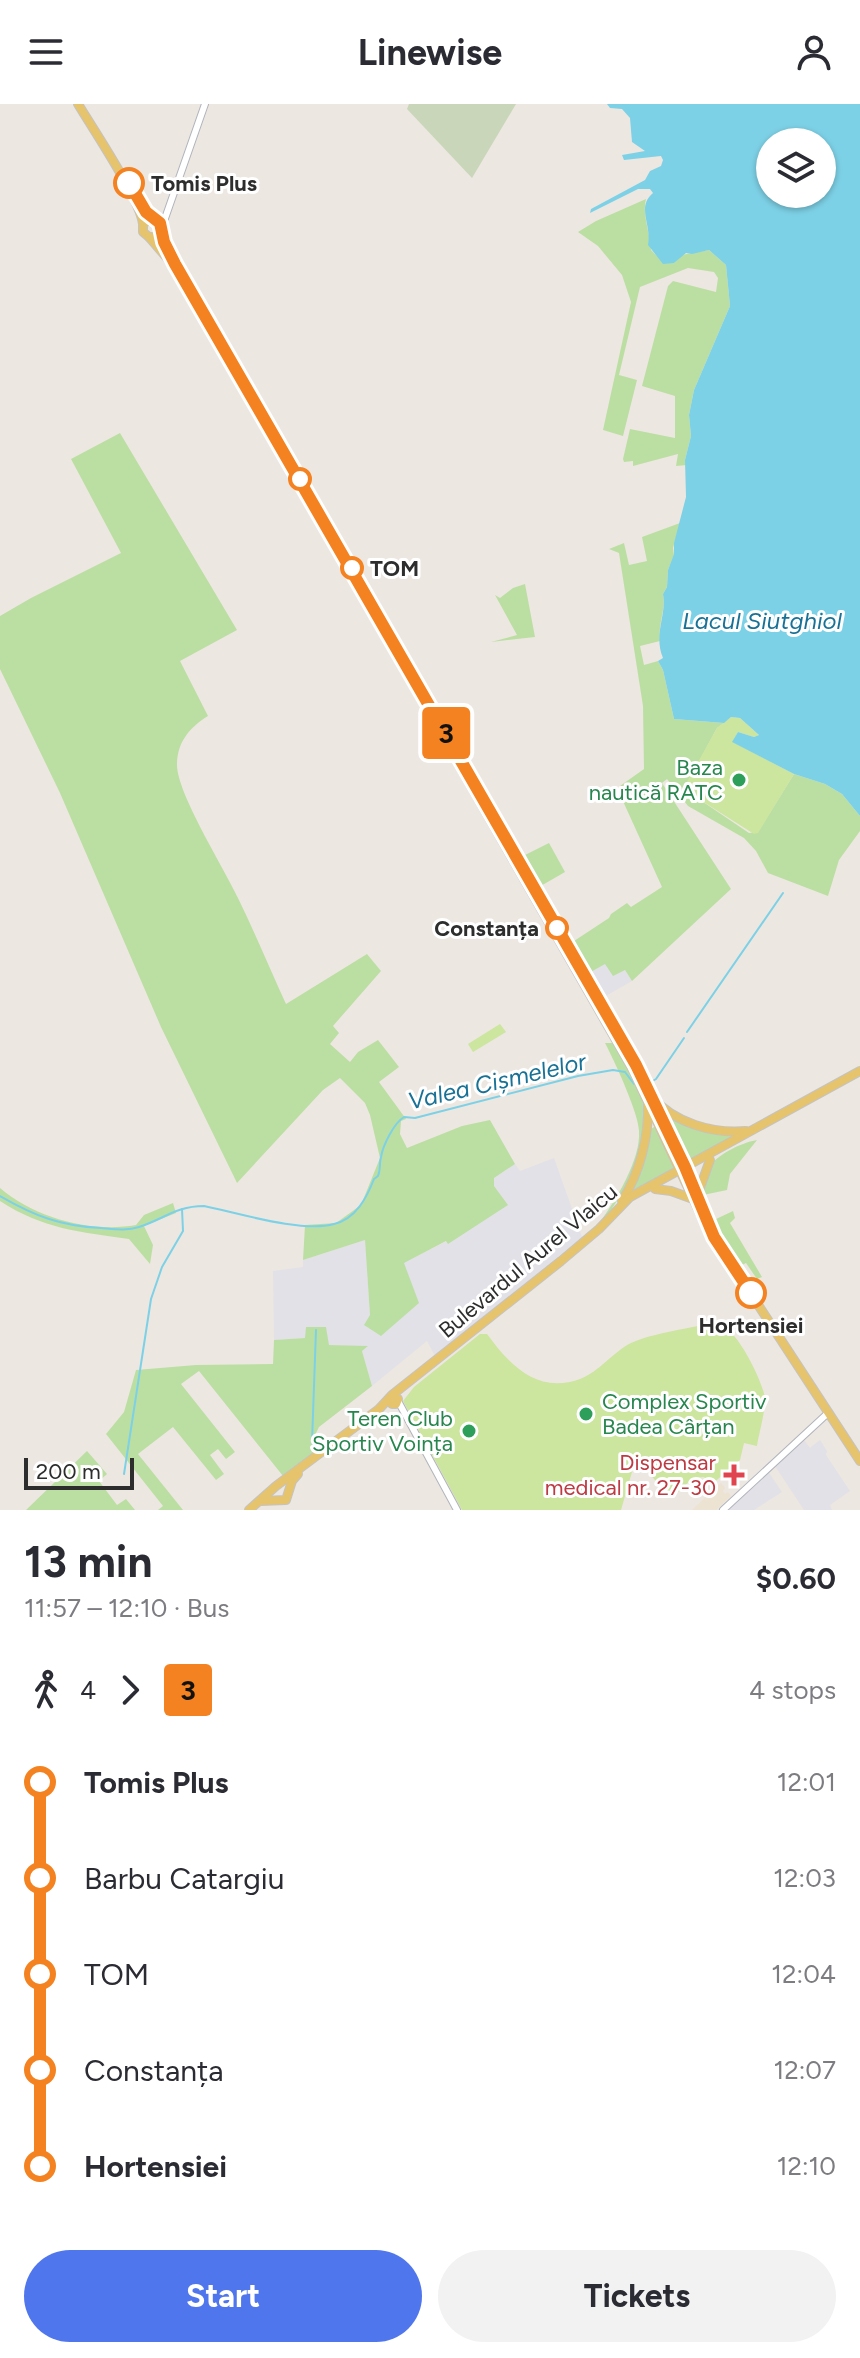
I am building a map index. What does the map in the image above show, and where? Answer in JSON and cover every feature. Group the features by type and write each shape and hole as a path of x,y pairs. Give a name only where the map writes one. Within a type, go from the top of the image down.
{"main road":[{"path":"80,104 161,230 175,264 650,1098 714,1237 860,1461"},
{"path":"80,104 142,215 143,232 168,259 425,700"},
{"path":"143,224 154,219"},
{"path":"149,237 156,237 161,230"},
{"name":"Bulevardul Aurel Vlaicu","path":"394,1400 566,1261 634,1201 751,1131 860,1072"},
{"name":"Bulevardul Aurel Vlaicu","path":"249,1510 394,1400 559,1263 630,1197 710,1160 860,1072"},
{"path":"650,1098 664,1109 701,1126 727,1132 751,1131"},
{"path":"607,1221 635,1174 647,1133 650,1098"},
{"path":"695,1198 710,1160"},
{"path":"655,1189 695,1198"},
{"name":"Bulevardul Aurel Vlaicu","path":"289,1493 292,1481 311,1462"},
{"path":"260,1502 279,1501 286,1500 289,1493 287,1487 276,1487 273,1497 279,1501"}],"street":[{"path":"161,230 205,104"},
{"path":"154,219 165,214"},
{"path":"394,1400 404,1412 457,1510"},
{"path":"723,1510 828,1413"}],"shaded area":[{"path":"606,963 625,970 632,981 604,997 589,973"},
{"path":"554,1158 582,1237 435,1356 427,1341 372,1386 362,1351 367,1347 328,1345 306,1338 274,1340 273,1271 303,1267 303,1260 365,1240 370,1315 403,1263 507,1205 494,1186 494,1178 515,1164 520,1171"},
{"path":"804,1440 810,1448 820,1440 827,1451 826,1455 850,1491 830,1505 832,1510 804,1510 775,1466"},
{"path":"768,1471 782,1492 754,1510 728,1510"},
{"path":"721,1483 725,1494 728,1492 731,1496 716,1510 692,1510"}],"green space":[{"path":"409,104 516,104 472,178 407,109"},
{"path":"646,199 651,250 657,256 674,263 681,255 709,250 726,265 730,306 694,390 689,415 691,436 685,460 687,465 676,466 678,454 633,466 633,461 624,462 623,459 630,429 675,438 675,396 642,386 668,286 673,281 716,292 718,278 714,272 688,268 640,287 619,375 637,380 623,436 603,430 631,302 622,275 598,246 578,232"},
{"path":"120,433 237,630 180,661 208,716 186,736 179,749 177,765 193,811 238,898 286,1004 367,954 381,971 333,1026 339,1033 330,1044 350,1062 358,1052 378,1040 399,1067 379,1082 406,1119 401,1121 400,1134 407,1148 462,1126 490,1120 515,1164 494,1178 494,1186 508,1205 448,1244 446,1241 404,1263 419,1303 381,1336 364,1325 370,1315 365,1240 303,1260 305,1225 336,1223 361,1205 380,1158 365,1103 340,1078 323,1090 237,1183 161,1027 60,793 0,669 0,616 121,553 71,459"},
{"path":"680,523 663,594 660,641 640,646 644,665 658,661 663,670 674,719 724,723 717,728 684,789 749,833 758,832 794,774 825,784 842,794 860,816 860,831 839,860 828,896 768,873 756,851 744,838 688,806 667,779 662,783 731,889 632,981 625,970 613,976 605,964 589,973 571,943 627,903 631,907 662,887 622,799 620,786 644,769 643,706 619,553 609,549 624,543 629,565 647,561 642,537"},
{"path":"525,584 535,637 491,642 517,635 495,595 500,598"},
{"name":"Baza nautică RATC","path":"731,717 740,718 759,735 754,737 738,732 733,742 794,774 758,833 754,834 683,789 717,728"},
{"path":"549,843 565,872 539,887 523,856"},
{"path":"500,1024 506,1032 473,1052 468,1044"},
{"path":"605,1043 615,1043 646,1104 646,1120 635,1167 620,1196 600,1222 620,1191 639,1142 638,1123 631,1100"},
{"path":"663,1114 698,1130 734,1136 685,1163"},
{"path":"657,1125 676,1164 632,1193 651,1129"},
{"path":"757,1140 730,1174 727,1190 703,1195 701,1185 709,1166 737,1146"},
{"path":"0,1188 30,1208 82,1225 136,1225 144,1215 173,1203 176,1213 144,1226 153,1245 150,1264 129,1239 62,1228 31,1218 0,1201"},
{"path":"733,1211 735,1218 730,1223 762,1277 757,1279 746,1263 740,1266 714,1220"},
{"name":"Complex Sportiv Badea Cârțan","path":"716,1322 739,1342 763,1389 764,1408 757,1446 744,1443 740,1460 711,1485 704,1477 693,1478 678,1492 674,1488 667,1494 636,1458 621,1510 462,1510 403,1401 414,1387 480,1334 487,1334 505,1356 526,1374 550,1383 565,1383 587,1376 618,1351 640,1339"},
{"path":"306,1327 326,1327 329,1345 368,1346 362,1351 372,1386 319,1427 316,1433 320,1449 283,1476 199,1371 181,1384 235,1452 226,1459 218,1449 210,1455 224,1474 216,1480 173,1427 138,1454 183,1510 158,1510 163,1506 106,1434 124,1412 136,1370 273,1364 274,1340 305,1338"},
{"path":"87,1451 107,1474 99,1481 117,1505 126,1499 135,1510 26,1510"}],"water":[{"name":"Lacul Siutghiol","path":"607,104 860,104 860,816 842,794 825,784 794,774 732,742 738,732 754,737 759,735 740,718 731,717 724,723 674,719 663,670 658,661 663,658 659,641 663,594 686,497 685,460 691,436 689,415 694,390 730,306 726,265 709,250 686,253 674,263 663,264 648,245 645,210 653,193 650,189 638,189 590,213 591,209 645,180 650,171 661,166 663,160 661,156 624,160 622,155 645,151 632,142 630,118 622,109 610,108"}],"waterway":[{"name":"Valea Cișmelelor","path":"687,1032 783,893"},
{"name":"Valea Cișmelelor","path":"651,1082 684,1038"},
{"name":"Valea Cișmelelor","path":"0,1196 48,1219 86,1227 134,1228 178,1211 204,1206 288,1224 334,1224 349,1217 364,1200 378,1176 387,1141 396,1124 404,1117 415,1118 578,1076 613,1070 625,1072 634,1084"},
{"path":"124,1474 151,1299 162,1267 183,1231 182,1209"},
{"path":"315,1450 312,1442 316,1330"}],"bus line":[{"name":"3","path":"129,183 146,212 160,223 164,242 175,264 636,1065 685,1167 714,1237 751,1293"}],"place":[{"name":"Tomis Plus","path":"129,183"},
{"name":"TOM","path":"352,568"},
{"name":"Baza nautică RATC","path":"739,780"},
{"name":"Constanța","path":"557,928"},
{"name":"Hortensiei","path":"751,1293"},
{"name":"Complex Sportiv Badea Cârțan","path":"586,1414"},
{"name":"Teren Club Sportiv Voința","path":"469,1431"},
{"name":"Dispensar medical nr. 27-30","path":"734,1475"}]}
